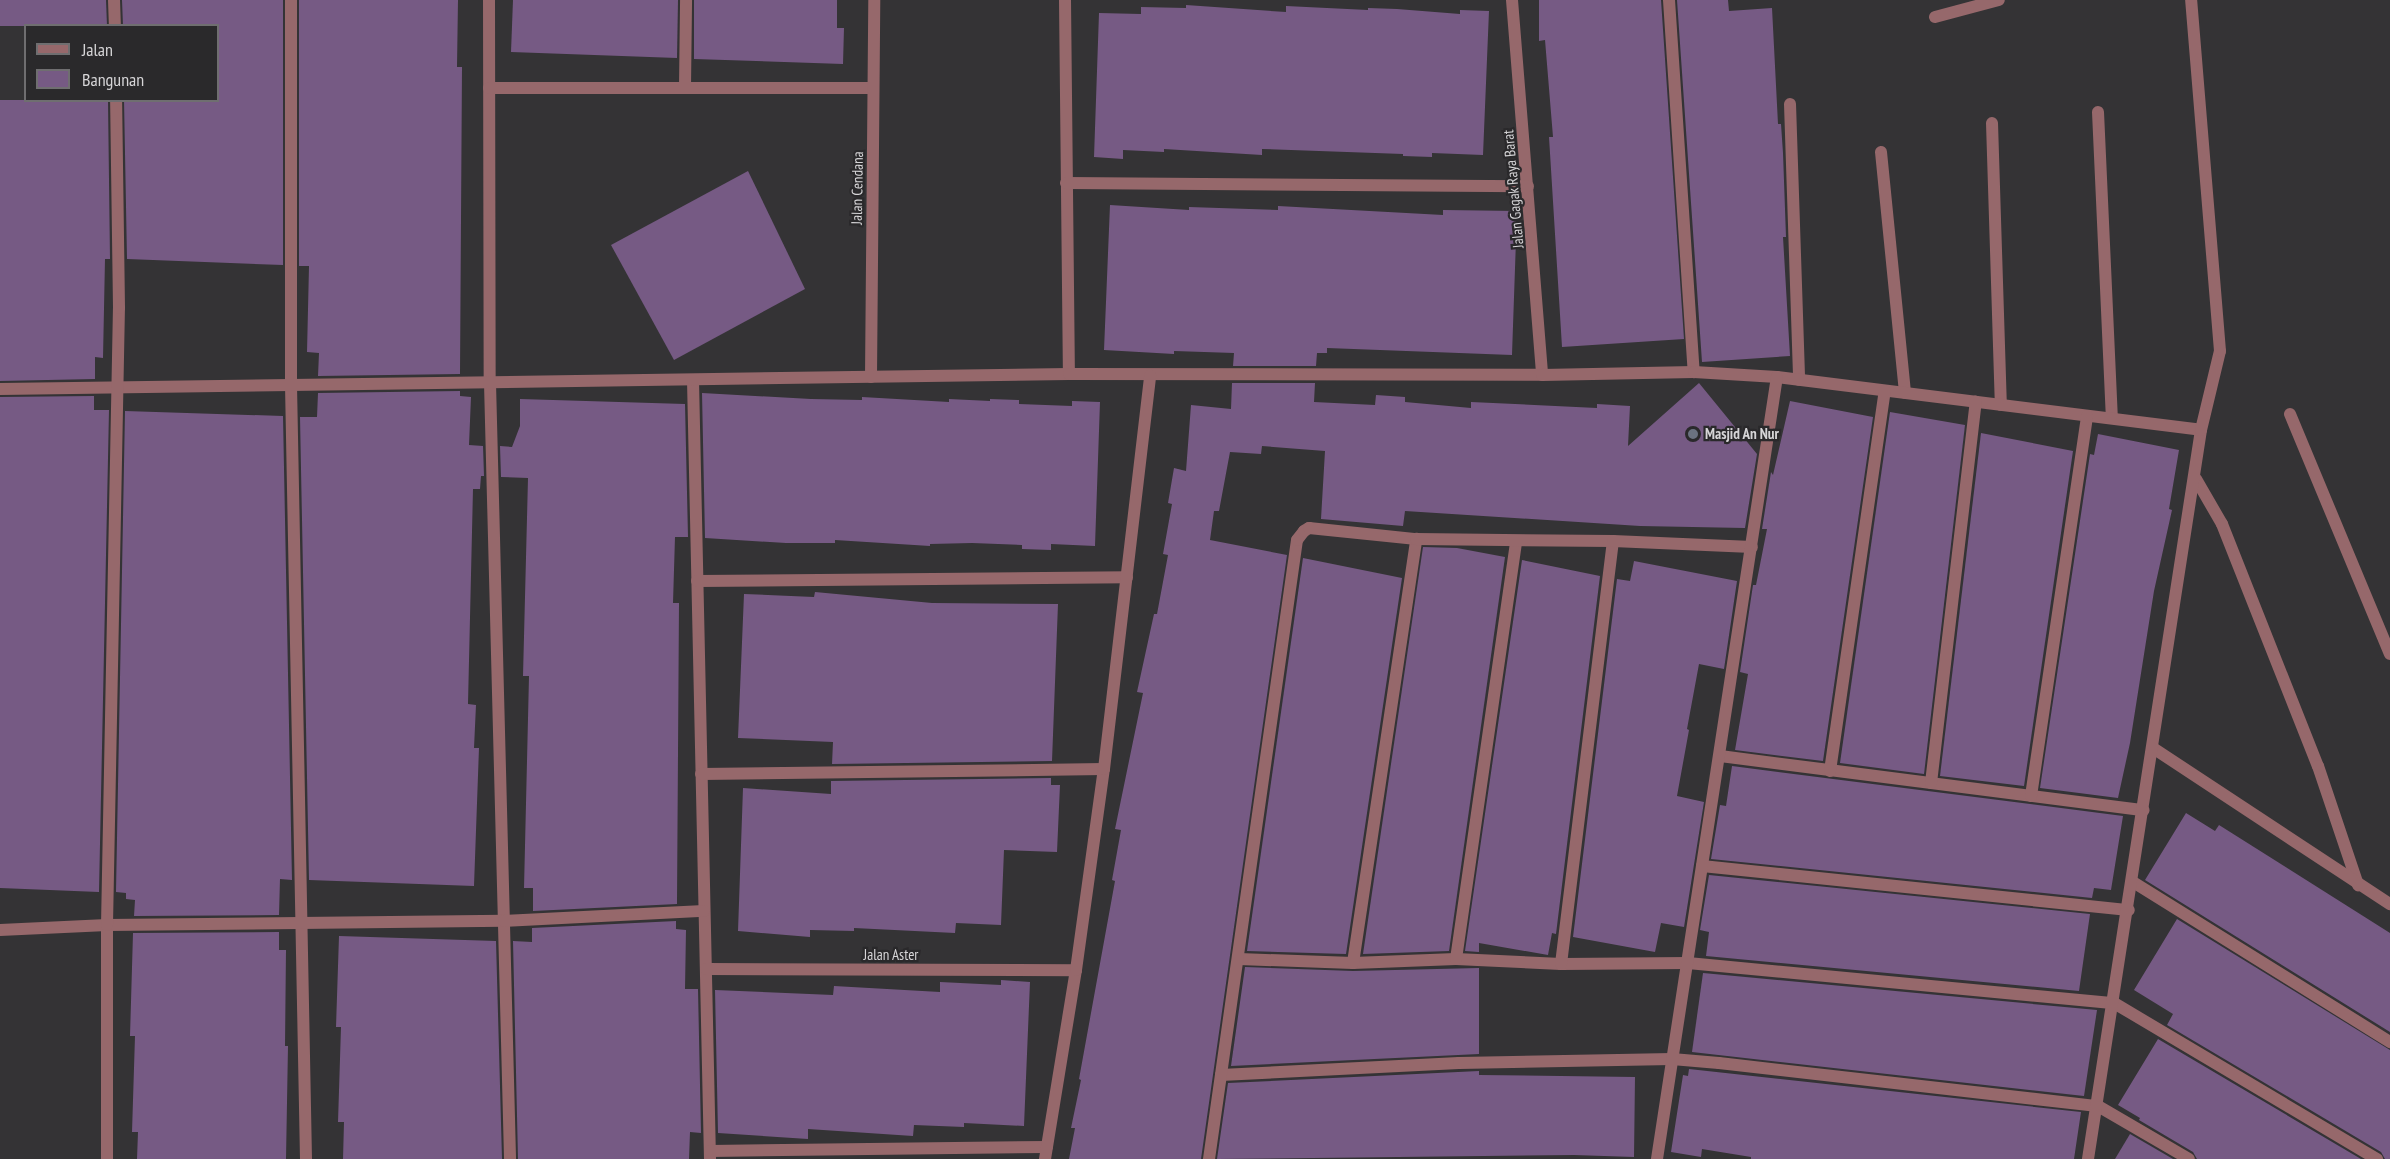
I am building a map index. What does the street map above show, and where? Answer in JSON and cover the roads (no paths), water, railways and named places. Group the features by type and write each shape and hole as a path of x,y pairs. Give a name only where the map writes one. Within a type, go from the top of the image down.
{"street":[{"path":"114,0 115,24"},
{"path":"291,0 291,385 306,1159"},
{"path":"489,0 490,382 510,1159"},
{"path":"685,87 686,0"},
{"name":"Jalan Cendana","path":"871,377 874,0"},
{"path":"1065,0 1069,374"},
{"name":"Jalan Gagak Raya Barat","path":"1512,0 1542,375"},
{"path":"1669,0 1694,372"},
{"path":"1935,17 1999,0"},
{"path":"2088,1159 2129,910 2202,430 2220,351 2191,0"},
{"path":"489,87 873,88"},
{"path":"107,1159 106,925 118,387 116,102"},
{"path":"1790,104 1799,380"},
{"path":"2098,112 2112,418"},
{"path":"1992,123 2001,405"},
{"path":"1881,152 1905,393"},
{"path":"1066,183 1528,186"},
{"path":"0,389 1069,374 1150,376 1542,375 1694,372 1777,377 2202,430"},
{"path":"693,380 710,1155 1046,1153 1076,970 1104,769 1150,376"},
{"path":"1657,1159 1777,377"},
{"path":"1830,771 1885,390"},
{"path":"1931,783 1976,402"},
{"path":"2290,414 2390,654"},
{"path":"2031,796 2087,416"},
{"path":"2196,479 2222,524 2318,766 2358,885"},
{"path":"1209,1159 1297,540 1309,528 1416,540 1613,541 1752,547"},
{"path":"1353,963 1416,540"},
{"path":"1456,959 1516,540"},
{"path":"1561,964 1613,541"},
{"path":"697,581 1126,577"},
{"path":"2153,748 2390,904"},
{"path":"1720,756 2144,810"},
{"path":"701,774 1104,769"},
{"path":"1702,866 2129,910"},
{"path":"2133,882 2390,1042"},
{"path":"0,930 106,925 504,921 704,911"},
{"path":"1239,959 1353,963 1456,959 1561,964 1688,963 2114,1003 2378,1159"},
{"name":"Jalan Aster","path":"706,969 1076,970"},
{"path":"1221,1075 1459,1063 1672,1059 2098,1106 2189,1159"}],"place":[{"name":"Masjid An Nur","path":"1693,434"}]}
